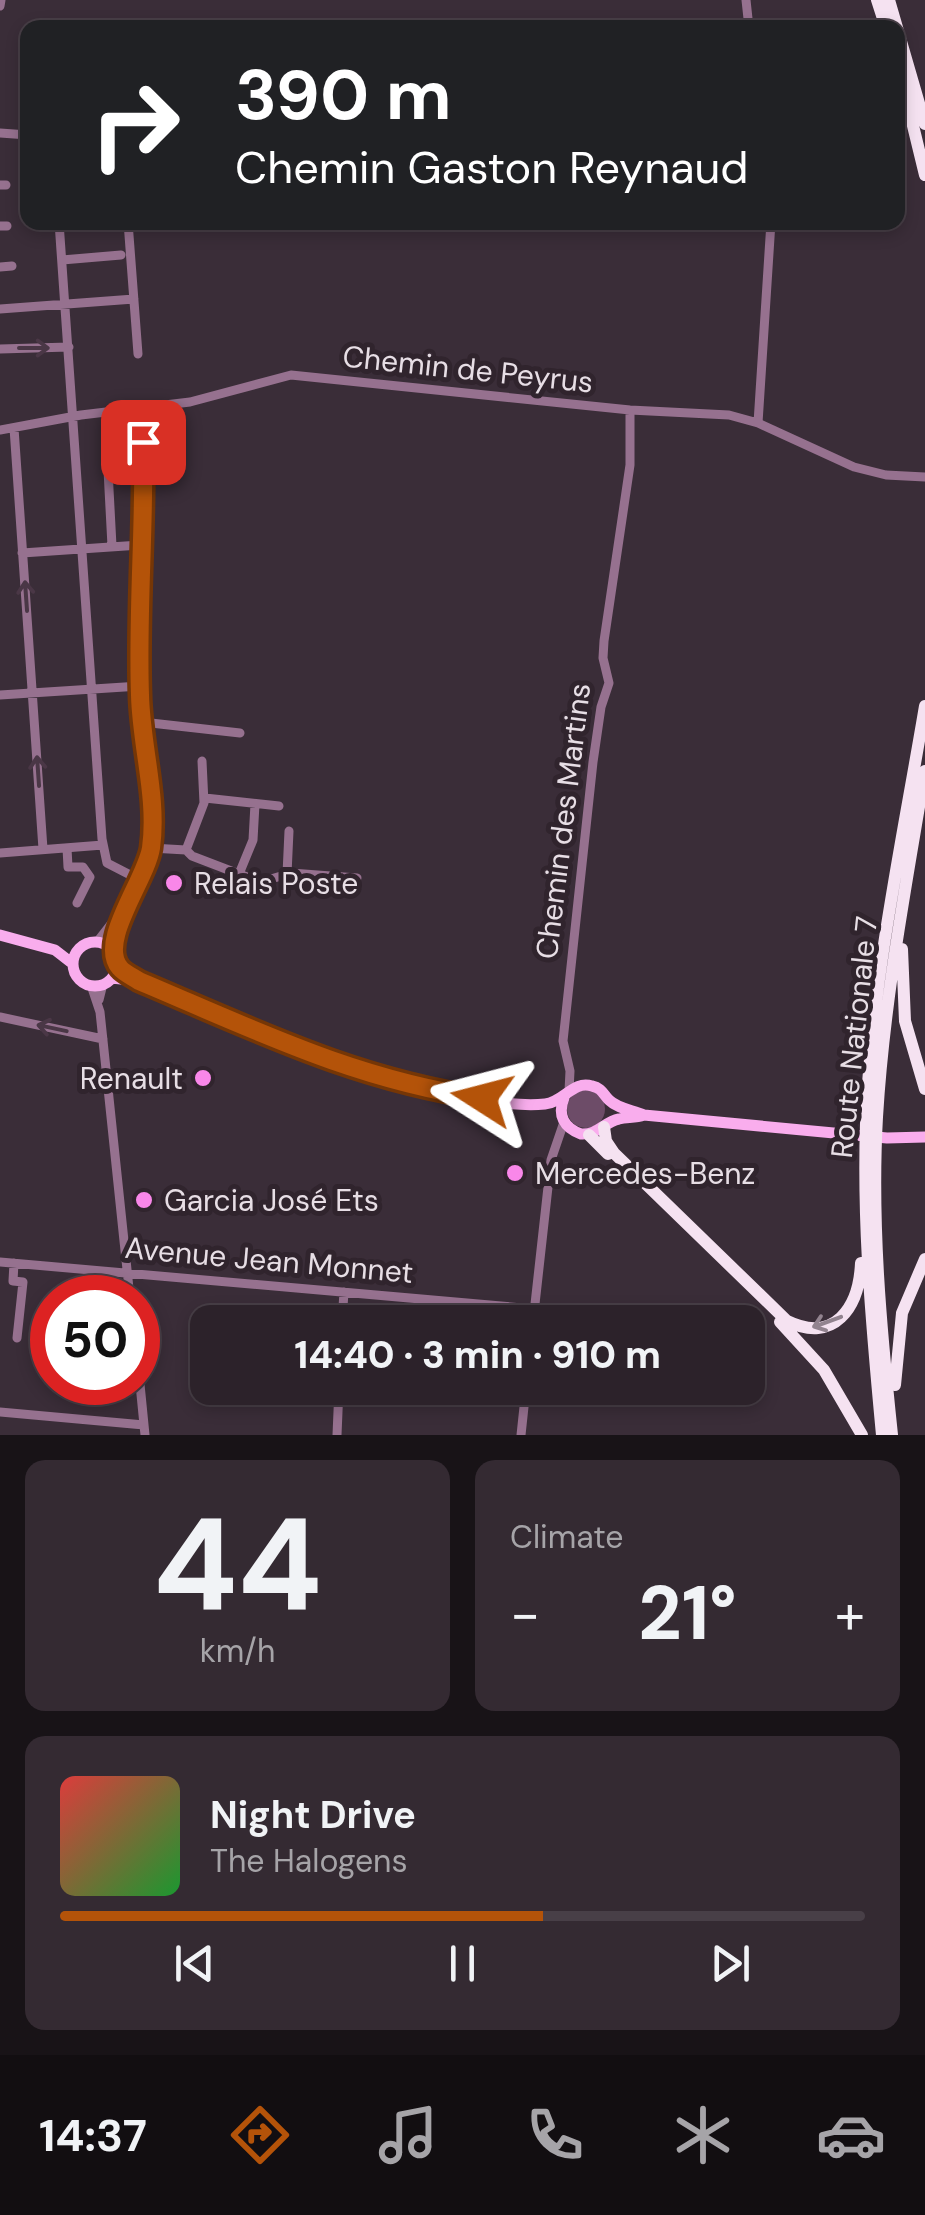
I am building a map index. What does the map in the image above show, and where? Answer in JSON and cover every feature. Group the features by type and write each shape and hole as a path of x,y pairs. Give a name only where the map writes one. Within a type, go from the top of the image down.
{"highway":[{"path":"905,57 925,124"},
{"path":"905,93 925,174"},
{"name":"Route Nationale 7","path":"882,1435 866,1242 865,1158 872,1046 925,706"},
{"name":"Route Nationale 7","path":"892,1435 877,1255 876,1162 883,1044 925,771"},
{"path":"903,902 904,1008 925,1089"},
{"path":"606,1125 606,1142 614,1153 781,1316 798,1326 824,1327 847,1312 858,1288 866,1242"},
{"path":"585,1134 813,1356 839,1391 862,1435"},
{"path":"890,1416 902,1313 925,1259"}],"main road":[{"path":"0,936 55,950 97,942 112,950 117,965 139,981 348,1068 393,1082 519,1103 548,1104 588,1085 600,1089 609,1100 606,1125"},
{"path":"73,964 79,948"},
{"path":"55,950 73,964 78,978 139,981"},
{"path":"102,982 117,965"},
{"path":"563,1119 566,1094"},
{"path":"609,1100 644,1116"},
{"path":"519,1103 563,1119 585,1134 644,1116 925,1141"}],"street":[{"path":"60,230 103,845 107,863 140,880"},
{"path":"129,230 138,354"},
{"path":"758,423 770,230"},
{"path":"62,260 122,255"},
{"path":"0,267 12,266"},
{"path":"0,309 134,300"},
{"path":"0,349 68,346"},
{"name":"Chemin de Peyrus","path":"0,430 190,402 291,375 630,410 728,415 758,423 854,467 886,475 925,478"},
{"path":"112,950 151,848 140,686 140,545 146,480 142,407"},
{"name":"Chemin des Martins","path":"566,1094 571,1078 563,1041 567,990 593,762 601,707 609,684 603,658 604,640 630,465 630,410"},
{"path":"14,428 43,849"},
{"path":"108,470 112,546"},
{"path":"22,553 140,545"},
{"path":"0,696 140,686"},
{"path":"142,722 240,733"},
{"path":"186,850 204,798 202,761"},
{"path":"204,798 278,806"},
{"path":"239,874 253,840 255,804"},
{"path":"287,874 290,831"},
{"path":"0,853 103,845"},
{"path":"66,848 64,867 84,867 90,878 77,903"},
{"path":"151,848 186,850 192,856 266,882 287,874 356,878"},
{"path":"97,942 131,899"},
{"path":"102,982 98,1000 128,1273"},
{"path":"0,1017 103,1039"},
{"path":"566,1060 588,1085"},
{"path":"534,1305 552,1154 563,1119"},
{"path":"552,1154 567,1140 585,1134"},
{"name":"Avenue Jean Monnet","path":"0,1262 489,1305"},
{"path":"14,1263 13,1281 23,1282 17,1338"},
{"path":"343,1305 344,1292"},
{"path":"0,1412 144,1430 142,1405"},
{"path":"337,1435 338,1405"},
{"path":"521,1435 524,1405"}],"shaded area":[{"path":"586,1090 600,1095 605,1109 600,1123 586,1128 572,1123 567,1109 572,1095"}],"place":[{"name":"Relais Poste","path":"174,883"},
{"name":"Renault","path":"203,1078"},
{"name":"Mercedes-Benz","path":"515,1173"},
{"name":"Garcia José Ets","path":"144,1200"}],"route":[{"path":"143,442 146,480 139,579 140,694 151,844 148,861 114,937 112,950 117,965 139,981 322,1059 393,1082 482,1098"}]}
